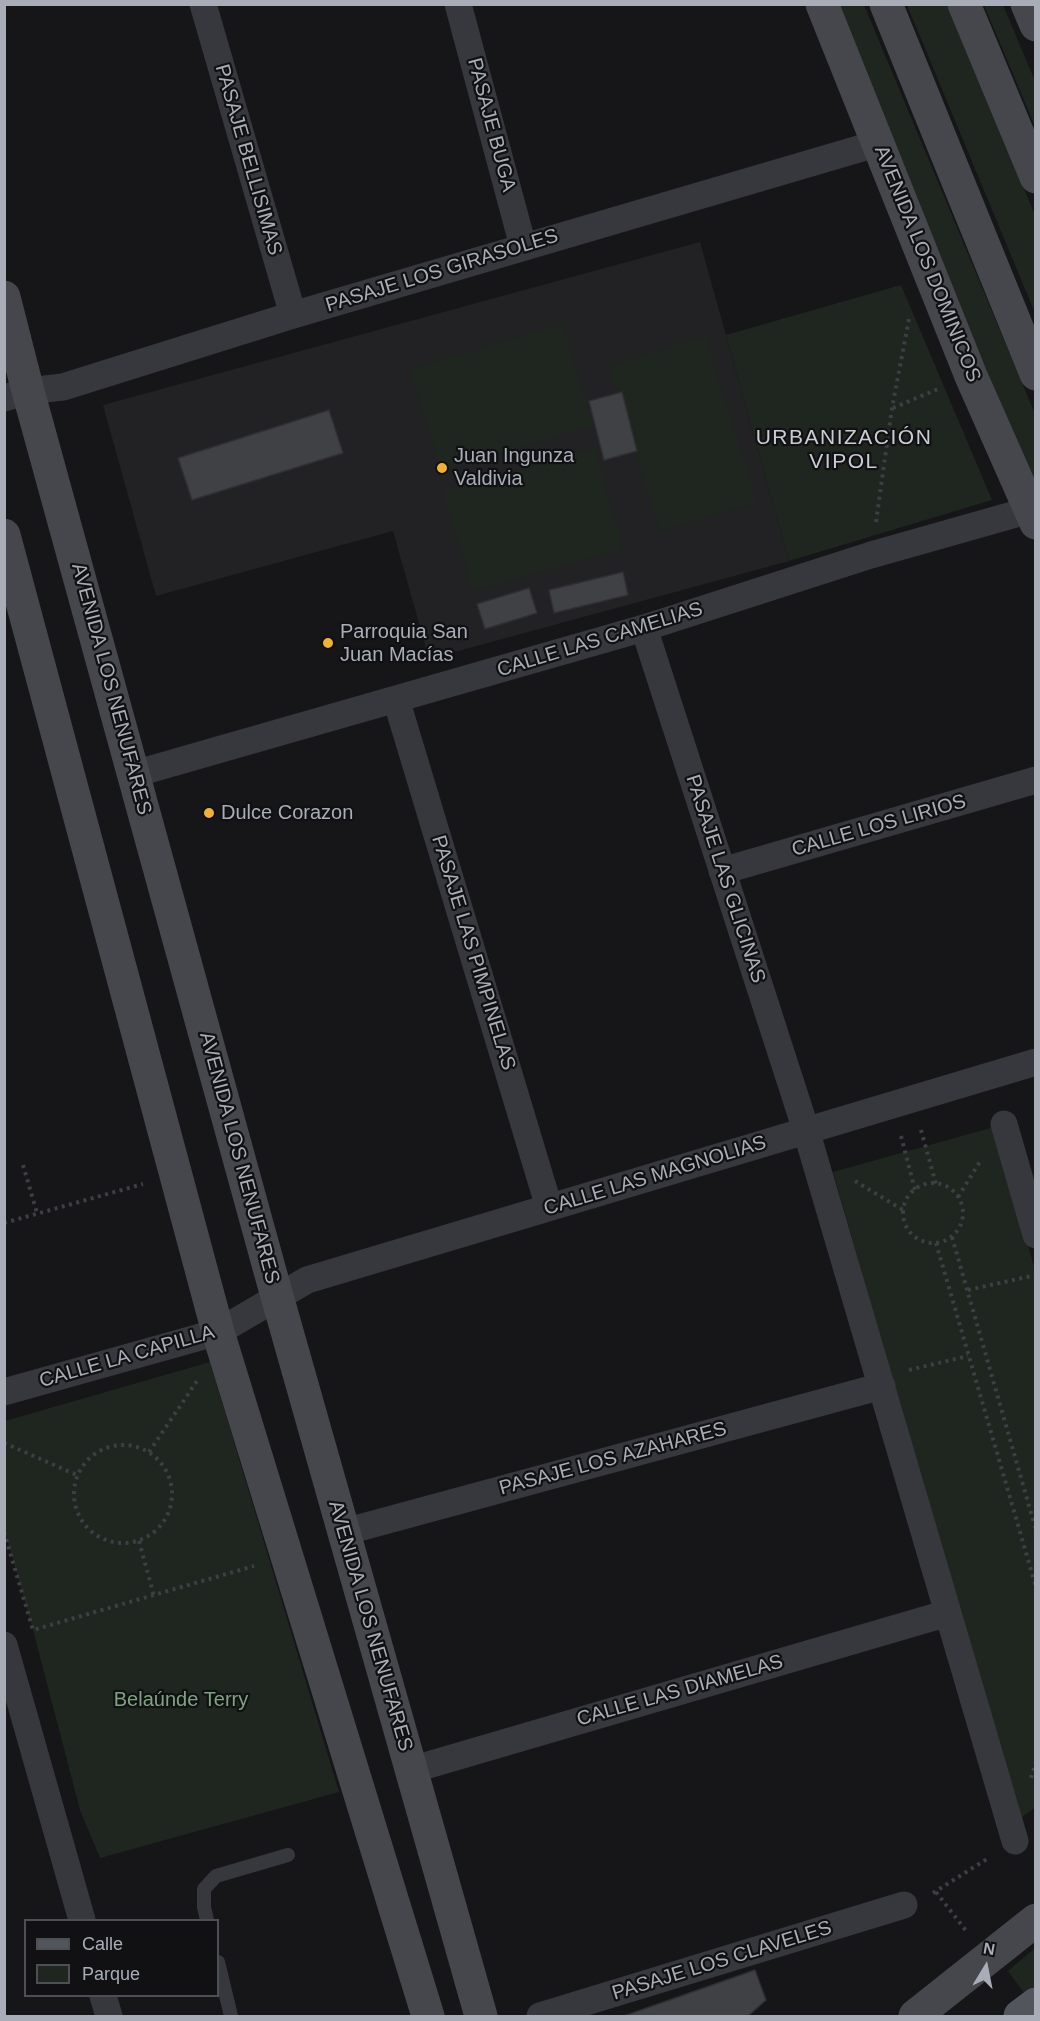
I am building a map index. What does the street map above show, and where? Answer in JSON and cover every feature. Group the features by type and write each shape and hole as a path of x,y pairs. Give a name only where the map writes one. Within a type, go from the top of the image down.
{"main road":[{"path":"1020,2016 1035,2004"}],"street":[{"name":"PASAJE BELLISIMAS","path":"203,4 293,315"},
{"name":"PASAJE BUGA","path":"458,4 524,246"},
{"name":"AVENIDA LOS DOMINICOS","path":"822,4 971,376 1033,516"},
{"path":"886,4 1035,374"},
{"path":"964,4 1035,177"},
{"path":"1027,4 1035,25"},
{"name":"PASAJE LOS GIRASOLES","path":"16,395 63,387 293,315 879,143"},
{"name":"AVENIDA LOS NENUFARES","path":"4,297 16,395 134,774 278,1298 482,2016"},
{"name":"CALLE LAS CAMELIAS","path":"134,774 644,628 871,555 1033,516"},
{"path":"7,555 218,1332 428,2016"},
{"name":"PASAJE LAS GLICINAS","path":"644,628 814,1156 1015,1841"},
{"name":"PASAJE LAS PIMPINELAS","path":"396,699 549,1207"},
{"name":"CALLE LOS LIRIOS","path":"722,871 1035,780"},
{"name":"CALLE LAS MAGNOLIAS","path":"278,1298 307,1280 1035,1062"},
{"path":"1004,1124 1035,1234"},
{"name":"CALLE LA CAPILLA","path":"4,1392 218,1332 278,1298"},
{"name":"PASAJE LOS AZAHARES","path":"344,1532 880,1381"},
{"name":"CALLE LAS DIAMELAS","path":"411,1770 948,1613"},
{"path":"4,1645 82,1919"},
{"name":"PASAJE LOS CLAVELES","path":"540,2016 904,1905"},
{"path":"915,2016 1035,1920"},
{"path":"104,1997 109,2016"}],"lane":[{"path":"207,1919 204,1889 216,1876 288,1856"},
{"path":"219,1966 231,2016"}],"path":[{"path":"871,555 892,408 911,309"},
{"path":"892,408 971,376"},
{"path":"903,1101 936,1184"},
{"path":"903,1101 915,1190"},
{"path":"814,1156 903,1210"},
{"path":"23,1164 37,1213"},
{"path":"4,1222 145,1183"},
{"path":"928,1184 936,1184 952,1191 962,1205 963,1214 962,1222 952,1237 936,1243 927,1242 912,1234 907,1227 903,1210 905,1203 915,1190 928,1184"},
{"path":"952,1237 1035,1530"},
{"path":"936,1243 1035,1587"},
{"path":"968,1290 1035,1275"},
{"path":"880,1381 968,1356"},
{"path":"148,1452 198,1380"},
{"path":"4,1443 77,1475"},
{"path":"135,1446 148,1452 167,1472 172,1485 169,1513 162,1525 139,1541 111,1542 98,1537 86,1528 78,1517 74,1503 77,1475 90,1458 108,1447 135,1446"},
{"path":"4,1532 33,1630 260,1565"},
{"path":"139,1541 154,1596"},
{"path":"904,1905 936,1892 1015,1841"},
{"path":"936,1892 987,1958"}],"shaded area":[{"name":"Juan Ingunza Valdivia","path":"700,242 789,561 429,659 393,531 156,596 103,405"}],"green space":[{"path":"839,5 864,5 1035,414 1035,491"},
{"path":"907,5 948,5 1035,215 1035,313"},
{"path":"984,5 1003,5 1035,81 1035,126"},
{"path":"901,285 992,500 789,561 726,335"},
{"path":"563,324 593,426 441,471 410,369"},
{"path":"705,336 757,502 660,532 609,366"},
{"path":"595,448 623,549 473,591 443,491"},
{"path":"994,1127 1035,1270 1036,1807 1019,1819 833,1172"},
{"name":"Belaúnde Terry","path":"210,1362 339,1792 100,1858 80,1810 5,1532 5,1421"},
{"path":"1035,1948 1035,1991 1027,1997 1008,1971"}],"building":[{"path":"622,392 637,451 604,460 589,401"},
{"path":"329,410 343,453 192,500 178,458"},
{"path":"623,572 628,595 554,613 549,590"},
{"path":"529,588 537,613 485,629 477,604"},
{"path":"755,1970 766,2000 748,2016 624,2016"}],"place":[{"name":"Juan Ingunza Valdivia","path":"442,468"},
{"name":"Parroquia San Juan Macías","path":"328,643"},
{"name":"Dulce Corazon","path":"209,813"}],"district":[{"name":"URBANIZACIÓN VIPOL","path":"844,450"}]}
